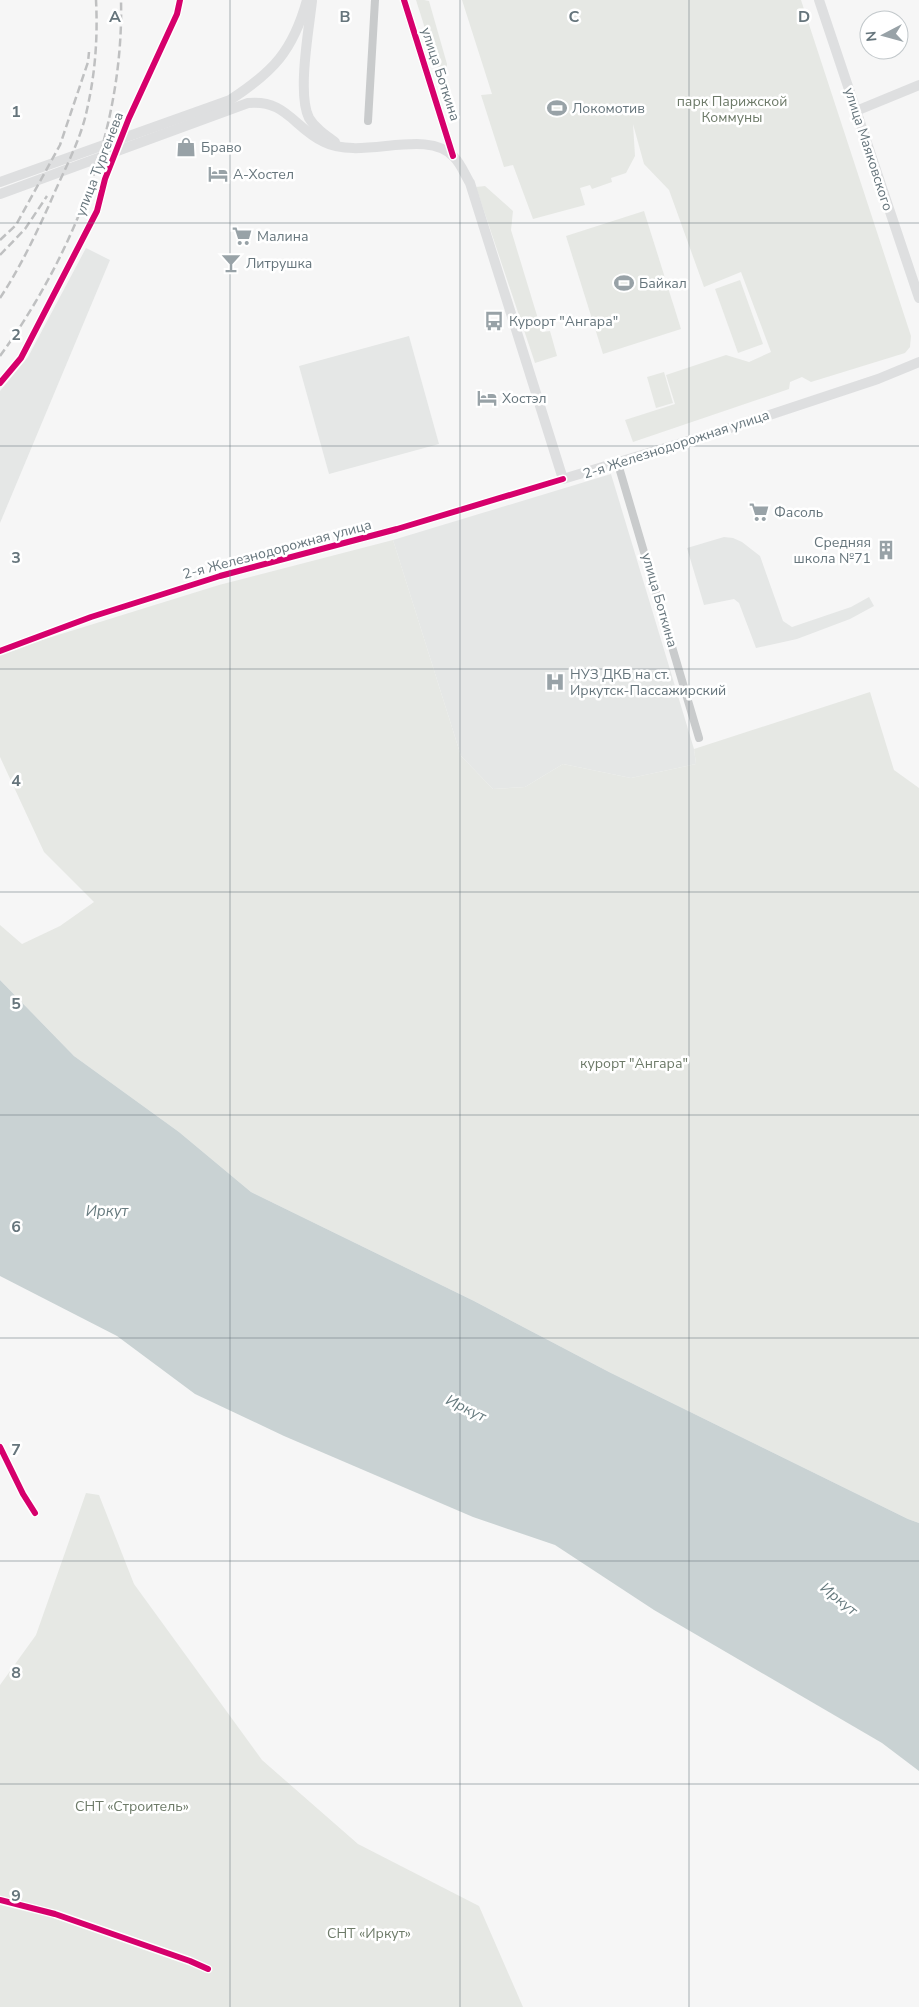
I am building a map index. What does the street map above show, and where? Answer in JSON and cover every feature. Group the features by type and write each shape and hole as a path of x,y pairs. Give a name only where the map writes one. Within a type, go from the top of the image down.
{"main road":[{"path":"0,194 230,100 258,82 276,65 291,43 307,0"},
{"path":"312,0 304,83 308,116 314,125 334,141 347,148"},
{"name":"улица Маяковского","path":"819,0 919,298"},
{"path":"856,111 919,85"},
{"path":"0,182 248,103 259,102 277,107 313,136 333,146 360,149 428,144 441,148 453,156 470,183 563,479"},
{"name":"2-я Железнодорожная улица","path":"563,479 618,464 878,379 919,362"}],"street":[{"name":"улица Тургенева","path":"0,382 20,358 97,211 105,179 129,118 177,14 180,0"},
{"path":"368,121 375,0"},
{"name":"улица Боткина","path":"404,0 453,156"},
{"name":"улица Боткина","path":"618,464 699,738"},
{"name":"2-я Железнодорожная улица","path":"0,651 91,617 215,578 397,530 563,479"},
{"path":"0,1447 23,1494 36,1513"},
{"path":"0,1900 63,1917 208,1969"}],"shaded area":[{"path":"86,248 110,260 0,523 0,391 28,357"},
{"path":"409,336 439,444 329,474 299,366"},
{"name":"НУЗ ДКБ на ст. Иркутск-Пассажирский","path":"611,474 694,749 696,764 631,778 563,764 525,787 493,789 461,756 393,540"},
{"path":"724,537 742,542 760,556 783,621 792,627 851,607 869,597 874,606 850,619 797,639 756,648 739,603 734,599 704,605 687,548"}],"green space":[{"path":"416,0 429,1 447,64 446,72 440,76"},
{"name":"парк Парижской Коммуны","path":"462,0 801,0 911,336 910,347 905,353 811,382 802,377 790,382 789,389 633,442 625,420 675,404 666,375 726,355 749,362 771,352 741,272 704,287 669,190 644,164 633,124 635,156 626,173 611,178 612,182 592,189 590,185 580,188 585,205 533,219 513,165 504,167 481,95 492,94"},
{"path":"485,186 513,211 511,230 542,332 550,331 557,356 535,363 476,187"},
{"name":"Байкал","path":"644,211 681,329 603,354 566,236"},
{"path":"740,280 763,344 738,353 715,289"},
{"path":"664,372 673,403 656,408 647,377"},
{"name":"курорт \"Ангара\"","path":"393,540 461,756 493,789 525,787 563,764 631,778 696,764 694,749 870,692 894,770 919,788 919,1523 609,1372 474,1301 251,1192 179,1132 74,1056 0,980 0,925 22,944 60,926 94,902 44,852 0,757 0,653 219,585"},
{"name":"СНТ «Строитель»","path":"86,1493 99,1495 134,1584 262,1760 358,1844 479,1906 523,2007 0,2007 0,1685 36,1635"}],"water":[{"name":"Иркут","path":"0,980 74,1056 179,1132 251,1192 474,1301 609,1372 919,1523 919,1771 882,1743 654,1610 555,1545 473,1517 284,1436 195,1394 117,1336 0,1276"}],"railway":[{"path":"0,298 33,240 70,159 83,125 92,86 97,29 96,0"},
{"path":"0,356 27,317 51,275 72,232 89,187 104,142 114,95 120,48 121,0"},
{"path":"0,240 16,225 60,145 88,62 89,52"},
{"path":"0,255 25,229 47,196"}],"cycle path":[{"path":"0,383 21,358 97,211 105,179 129,118 177,14 180,0"},
{"path":"404,0 453,156"},
{"path":"0,651 91,617 220,576 397,529 563,479"},
{"path":"0,1447 23,1494 35,1513"},
{"path":"0,1900 55,1914 208,1969"}],"place":[{"name":"Локомотив","path":"557,108"},
{"name":"Браво","path":"186,147"},
{"name":"А-Хостел","path":"218,174"},
{"name":"Малина","path":"242,236"},
{"name":"Литрушка","path":"231,263"},
{"name":"Байкал","path":"624,283"},
{"name":"Курорт \"Ангара\"","path":"494,321"},
{"name":"Хостэл","path":"487,398"},
{"name":"Фасоль","path":"759,512"},
{"name":"Средняя школа №71","path":"886,550"},
{"name":"НУЗ ДКБ на ст. Иркутск-Пассажирский","path":"555,682"}],"park label":[{"name":"СНТ «Иркут»","path":"369,1933"}]}
